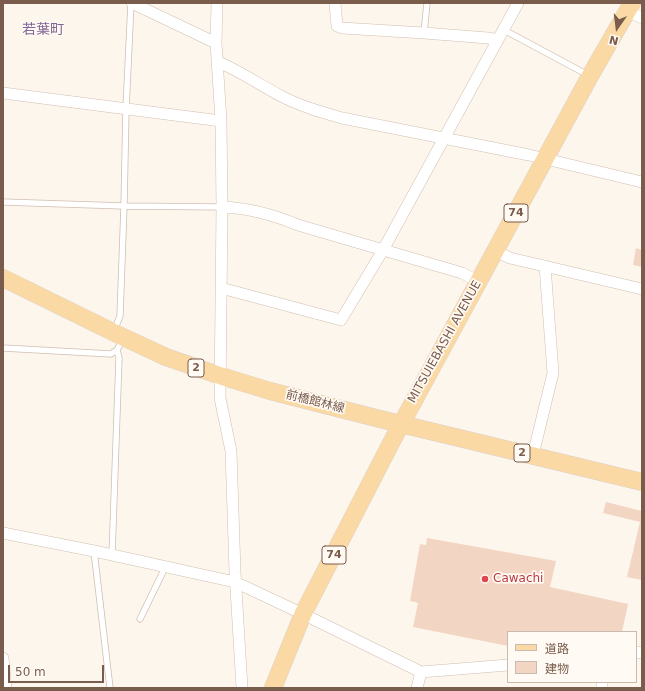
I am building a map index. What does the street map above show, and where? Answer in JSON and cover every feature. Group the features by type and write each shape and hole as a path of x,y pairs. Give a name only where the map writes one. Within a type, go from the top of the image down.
{"main road":[{"name":"MITSUIEBASHI AVENUE","path":"273,688 303,614 401,424 590,76 634,11"},
{"name":"前橋館林線","path":"3,278 118,340 221,376 270,391 401,424 642,482"}],"street":[{"path":"131,3 216,43"},
{"path":"217,3 216,43 221,121 222,207 220,398 231,450 235,582 242,688"},
{"path":"334,3 337,26 342,28 424,33 498,40"},
{"path":"221,288 341,320 383,250 518,3"},
{"path":"218,62 230,66 281,96 317,111 342,118 546,159 642,182"},
{"path":"3,93 221,121"},
{"path":"222,207 266,214 462,273 478,281"},
{"path":"495,251 510,258 642,289"},
{"path":"533,456 553,373 545,266"},
{"path":"3,533 235,582 421,672 507,665"},
{"path":"3,658 6,688"},
{"path":"418,688 421,672"}],"lane":[{"path":"112,555 119,358 118,340 131,3"},
{"path":"424,33 427,3"},
{"path":"504,30 590,76"},
{"path":"3,202 124,206 222,207"},
{"path":"3,348 111,354 118,340"},
{"path":"94,551 110,688"},
{"path":"140,619 162,574 164,566"}],"building":[{"path":"636,248 642,250 642,267 633,265"},
{"path":"606,502 642,511 642,580 627,577 640,522 603,513"},
{"path":"427,538 556,561 550,587 628,604 622,631 507,631 507,646 413,627 418,603 410,601 420,544 426,545"}],"place":[{"name":"Cawachi","path":"485,579"}],"district":[{"name":"若葉町","path":"43,30"}]}
